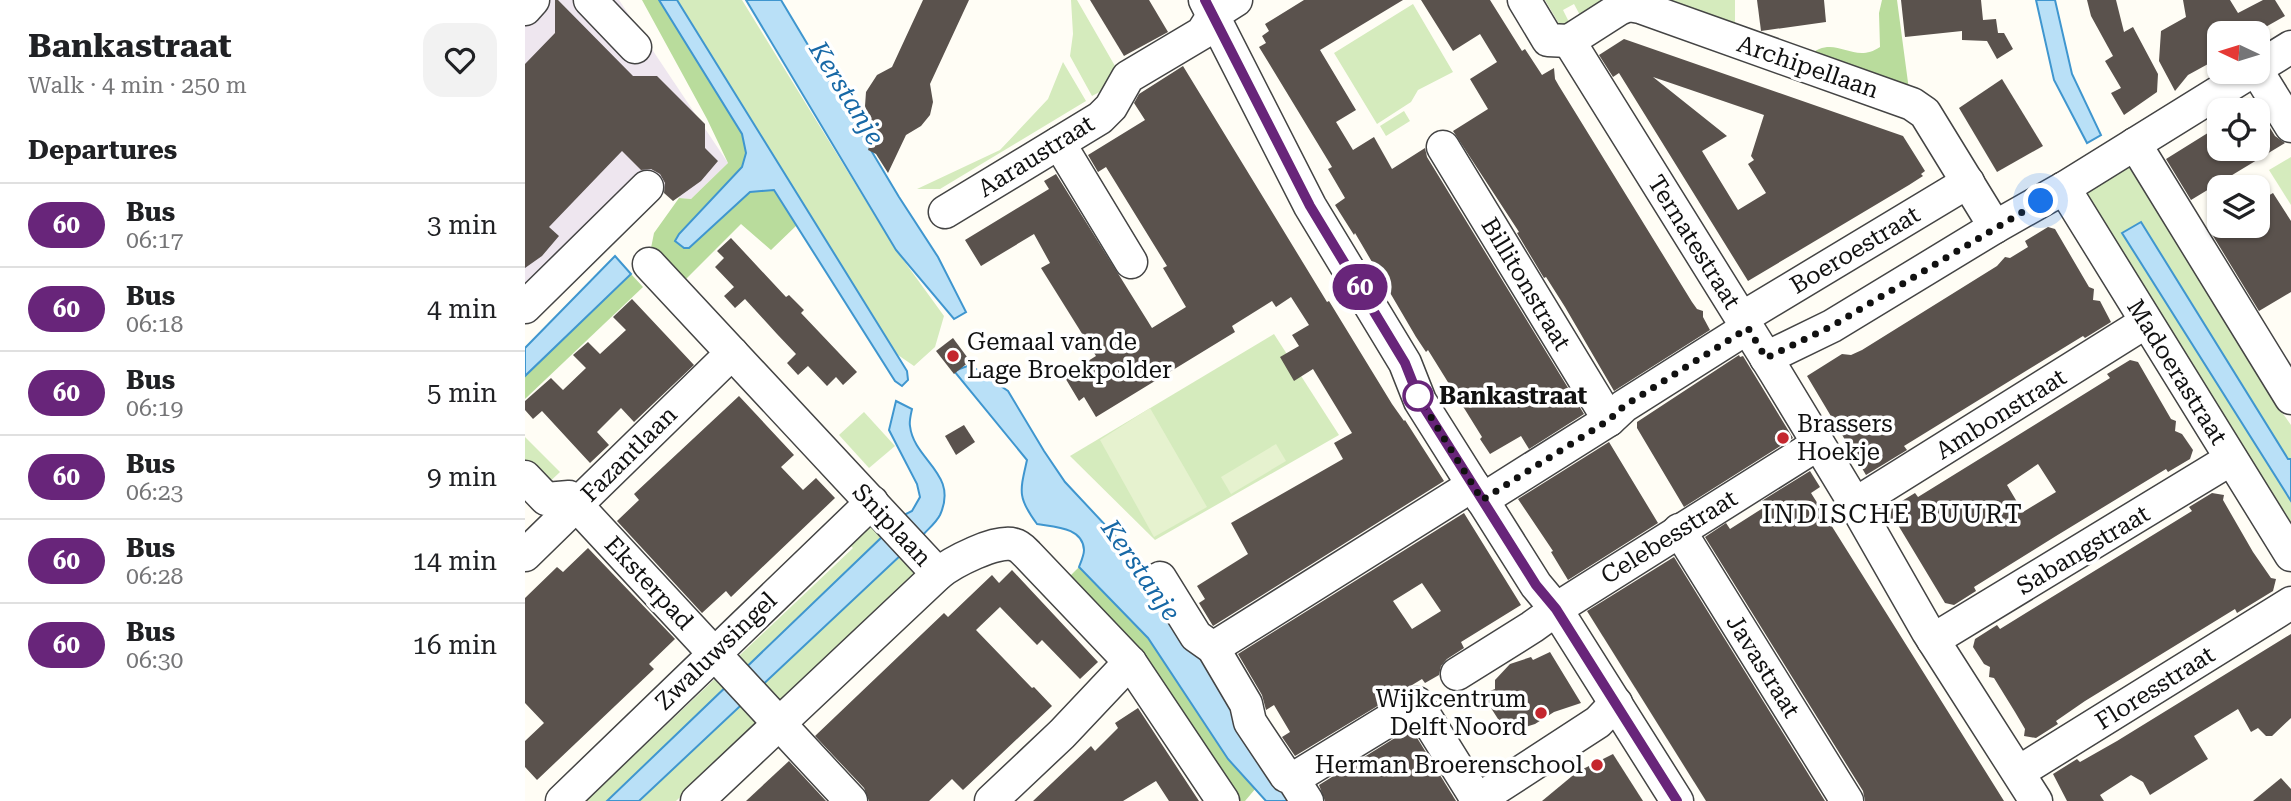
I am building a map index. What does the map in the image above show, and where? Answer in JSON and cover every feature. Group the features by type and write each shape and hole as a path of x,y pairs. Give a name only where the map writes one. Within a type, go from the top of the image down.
{"street":[{"path":"525,9 533,0"},
{"path":"590,0 635,47"},
{"path":"1524,0 1548,40 1569,41"},
{"path":"1219,5 1245,80 1310,206 1405,363 1420,401 1677,801"},
{"name":"Aaraustraat","path":"945,212 1100,118 1111,107 1128,77 1202,33 1219,5"},
{"name":"Archipellaan","path":"1569,41 1619,9 1629,5 1640,7 1912,104 1925,113 1995,227"},
{"name":"Ternatestraat","path":"1569,41 1855,504 1933,640 2036,801"},
{"path":"2270,61 2291,47"},
{"path":"1766,358 1832,326 2064,188 2232,84"},
{"path":"2266,84 2291,126"},
{"path":"1059,143 1131,262"},
{"path":"2135,144 2291,398"},
{"name":"Billitonstraat","path":"1443,148 1609,420"},
{"name":"Boeroestraat","path":"1745,323 1968,182"},
{"path":"525,307 647,187"},
{"name":"Madoerastraat","path":"2064,188 2291,555"},
{"name":"Sniplaan","path":"649,264 937,574 952,562 1003,543 1016,545 1130,663 1223,801"},
{"name":"Ambonstraat","path":"1855,504 2147,322"},
{"path":"1213,648 1477,493 1609,420 1624,406 1745,323"},
{"name":"Fazantlaan","path":"525,555 732,353"},
{"name":"Celebesstraat","path":"1457,674 1679,530 1818,444"},
{"name":"Sabangstraat","path":"1933,640 2231,459"},
{"path":"525,477 546,499 569,497 577,506"},
{"name":"Zwaluwsingel","path":"562,801 722,662 872,502"},
{"name":"Eksterpad","path":"577,506 851,801"},
{"name":"Javastraat","path":"1679,530 1847,801"},
{"path":"697,801 937,574"},
{"path":"1160,578 1196,636 1213,648 1246,704 1250,722 1286,776 1300,790 1417,703 1478,801 1598,722 1616,703"},
{"name":"Floresstraat","path":"2018,772 2291,603"},
{"path":"991,801 1062,734 1130,663"}],"shaded area":[{"path":"525,0 619,0 728,163 691,199 679,198 669,187 660,191 525,319"}],"green space":[{"path":"642,0 659,0 742,134 746,153 742,167 679,234 689,248 750,192 774,189 797,225 771,250 741,224 685,280 651,248 654,233 679,198 691,199 728,163"},
{"path":"677,0 742,0 896,250 944,316 935,347 914,366 895,353"},
{"path":"1071,0 1077,0 1119,73 1109,87 1092,96 1070,56 1073,34"},
{"path":"1545,0 1609,0 1581,17 1574,4 1563,10 1570,24 1562,29"},
{"path":"1662,0 1735,0 1735,24"},
{"path":"1882,0 1897,0 1909,90 1808,56 1827,47 1861,53 1880,47 1879,13"},
{"path":"1413,4 1453,72 1418,90 1411,102 1377,124 1334,53"},
{"path":"1063,62 1086,101 940,189 917,189 1000,150 1048,99"},
{"path":"1404,111 1410,121 1386,136 1380,126"},
{"path":"2291,157 2291,205 2269,170"},
{"path":"2129,167 2291,425 2291,459 2288,459 2123,233 2291,501 2291,546 2075,198"},
{"path":"631,274 643,287 525,399 525,376"},
{"path":"1274,334 1339,435 1155,540 1070,456"},
{"path":"1150,408 1207,507 1154,537 1100,440"},
{"path":"864,412 895,446 869,468 839,435"},
{"path":"525,437 560,472 544,487 525,468"},
{"path":"1276,444 1286,461 1231,494 1221,477"},
{"path":"866,523 883,536 607,801 586,801 853,548 847,542"},
{"path":"902,554 921,575 676,801 639,801"},
{"path":"1079,567 1148,638 1228,759 1256,788 1245,801 1232,801 1066,580"}],"water":[{"path":"659,0 677,0 907,371 908,380 902,386 895,381 774,190 750,192 689,248 684,248 675,241 742,167 746,153 742,134"},
{"path":"746,0 781,0 938,257 966,312 954,319 896,250"},
{"path":"2036,0 2055,0 2072,74 2101,135 2087,143 2054,80"},
{"path":"2141,222 2288,459 2291,459 2291,501 2122,233"},
{"path":"615,256 631,274 525,376 525,348"},
{"name":"Kerstanje","path":"970,365 1008,391 1065,482 1157,585 1289,801 1266,801 1228,759 1148,638 1079,567 1084,550 1079,537 1059,527 1037,524 1026,507 1022,494 1027,460 954,371"},
{"path":"896,401 912,409 910,424 913,438 944,488 940,515 922,536 902,516 912,511 920,497 917,484 889,430"},
{"path":"883,536 902,554 639,801 607,801"}],"building":[{"path":"555,0 633,76 657,76 705,124 705,148 718,161 701,181 673,201 664,193 665,183 660,174 651,169 641,170 622,151 549,227 559,236 542,256 525,268 525,64 555,33"},
{"path":"923,0 969,0 930,84 933,102 930,115 921,126 906,135 888,173 876,154 868,150 870,144 862,131 868,117 865,106 866,92 877,75 892,67"},
{"path":"1090,0 1149,0 1168,32 1124,56"},
{"path":"1304,0 1403,0 1320,50 1356,110 1336,122 1353,150 1374,137 1392,169 1425,148 1427,157 1584,414 1529,449 1521,436 1490,454 1428,350 1426,352 1416,337 1355,233 1354,235 1335,205 1345,198 1328,169 1332,167 1259,47 1266,43 1262,36 1269,31 1265,24"},
{"path":"1421,0 1490,0 1522,51 1525,49 1542,75 1554,68 1559,86 1692,302 1697,309 1703,311 1710,330 1614,391 1565,307 1517,233 1519,232 1453,131 1488,109 1470,79 1497,62 1480,34 1453,51"},
{"path":"1757,0 1824,0 1826,22 1761,31"},
{"path":"1901,0 1981,0 1983,20 1996,19 1998,33 2004,33 2013,49 1997,59 1987,41 1962,40 1962,31 1905,37"},
{"path":"2087,0 2116,0 2124,32 2133,27 2158,74 2157,92 2124,115 2111,93 2121,88 2105,61 2113,56 2091,16"},
{"path":"2183,0 2230,0 2238,13 2263,0 2275,0 2285,16 2270,24 2270,21 2207,21 2207,65 2188,75 2175,91 2159,61 2161,31 2186,17"},
{"path":"1624,39 1903,136 1925,171 1921,174 1923,176 1909,185 1748,281 1619,73 1613,77 1599,55","holes":["1653,77 1764,115 1751,156 1754,160 1748,164 1766,193 1738,210 1702,151 1727,136"]},
{"path":"1183,66 1327,302 1329,301 1392,404 1444,481 1213,626 1199,603 1205,599 1197,586 1248,554 1231,523 1343,459 1334,443 1352,433 1313,369 1294,381 1280,357 1299,346 1292,335 1309,325 1291,297 1276,307 1272,301 1232,326 1235,332 1096,417 1084,397 1079,401 1064,376 1096,356 1041,268 1050,263 1034,234 981,266 965,240 1049,189 1044,181 1056,174 1152,328 1186,307 1163,268 1167,266 1106,167 1098,172 1088,155 1145,120 1134,103 1139,94"},
{"path":"2002,79 2043,146 1997,172 1959,108"},
{"path":"2270,128 2275,136 2285,143 2270,152"},
{"path":"2207,133 2207,161 2255,161 2232,175 2207,175 2207,190 2191,200 2166,159"},
{"path":"2273,193 2291,221 2291,292 2259,311 2214,238 2270,238 2270,195"},
{"path":"2048,227 2055,229 2089,287 2094,289 2093,300 2100,301 2111,322 2085,338 2083,336 1904,446 1907,450 1866,475 1807,376 1842,354 1851,355 1862,350 1997,266 2005,257 2010,258 2028,247 2025,241"},
{"path":"731,238 786,297 789,295 804,310 801,313 857,372 843,385 836,377 827,386 808,366 798,375 787,363 796,354 745,299 735,308 724,296 734,287 715,267 724,258 717,251"},
{"path":"632,299 694,365 634,422 621,408 597,432 609,445 590,463 542,411 533,419 525,410 525,401 551,378 563,390 586,368 573,355 588,342 600,354 626,330 613,317"},
{"name":"Gemaal van de Lage Broekpolder","path":"953,338 970,361 954,374 936,351"},
{"path":"1739,355 1743,356 1793,438 1684,507 1637,428 1637,422"},
{"path":"2130,360 2138,362 2171,419 2176,421 2175,431 2182,434 2193,450 2190,459 2168,472 2166,469 2056,536 1974,587 1976,591 1954,605 1945,603 1895,520 1890,519 1892,507 1915,493 1918,497 2007,442 2110,378 2107,374","holes":["2038,464 2056,492 2023,512 2007,485"]},
{"path":"739,396 794,455 781,467 803,490 816,478 835,498 731,597 726,591 702,613 617,521 639,500 634,494"},
{"path":"964,425 975,442 956,455 945,436"},
{"path":"1609,442 1658,523 1568,580 1551,552 1553,551 1518,499"},
{"path":"1810,471 1820,487 1811,493 2004,801 1865,801 1863,791 1705,537 1726,523 1730,529 1763,508 1760,502"},
{"path":"2212,493 2224,495 2223,500 2253,552 2271,578 2276,579 2273,591 2237,613 2235,609 2085,701 2036,738 2024,736 2025,729 2015,712 1994,678 1989,677 1990,667 1984,664 1973,647 1975,639 1997,625 2000,629 2192,511 2189,507"},
{"path":"1464,513 1521,605 1461,642 1464,648 1447,659 1441,666 1439,675 1425,683 1422,679 1295,756 1282,737 1290,732 1274,705 1266,710 1262,695 1238,654","holes":["1422,583 1441,611 1412,629 1393,601"]},
{"path":"588,548 675,639 649,664 654,669 537,780 525,767 525,741 544,723 525,703 525,598 557,567 563,572"},
{"path":"1674,557 1825,801 1706,801 1587,611"},
{"path":"1012,570 1098,662 1080,679 1042,640 1037,645 1000,607 976,630 1052,706 963,790 952,779 929,801 869,801 864,788 815,736 944,613 948,617 992,575 999,583"},
{"path":"2291,634 2291,718 2272,736 2266,736 2258,728 2251,732 2238,709 2194,736 2208,759 2150,795 2143,782 2131,775 2100,795 2104,801 2067,801 2053,774 2077,759 2080,762 2117,741"},
{"path":"1550,652 1581,703 1554,712 1535,724 1507,733 1482,694 1495,689 1495,680 1510,664 1531,657 1533,660"},
{"path":"1138,708 1199,801 1169,801 1156,781 1123,801 1033,801 1091,746 1095,751 1118,728 1115,723"},
{"path":"1411,728 1456,801 1325,801 1319,785"},
{"name":"Herman Broerenschool","path":"1613,754 1643,801 1542,801 1577,772"},
{"path":"789,761 826,801 746,801 776,773"},
{"path":"2281,778 2291,789 2291,801 2253,801"}],"bus line":[{"name":"60","path":"1205,0 1310,206 1405,363 1420,401 1677,801"}],"place":[{"name":"Gemaal van de Lage Broekpolder","path":"953,356"},
{"name":"Bankastraat","path":"1418,396"},
{"name":"Brassers Hoekje","path":"1783,438"},
{"name":"Wijkcentrum Delft Noord","path":"1541,713"},
{"name":"Herman Broerenschool","path":"1597,765"}],"district":[{"name":"INDISCHE BUURT","path":"1893,514"}],"route":[{"path":"1418,396 1482,500 1609,420 1624,406 1668,377 1748,328 1766,358 1832,326 2041,201"}]}
